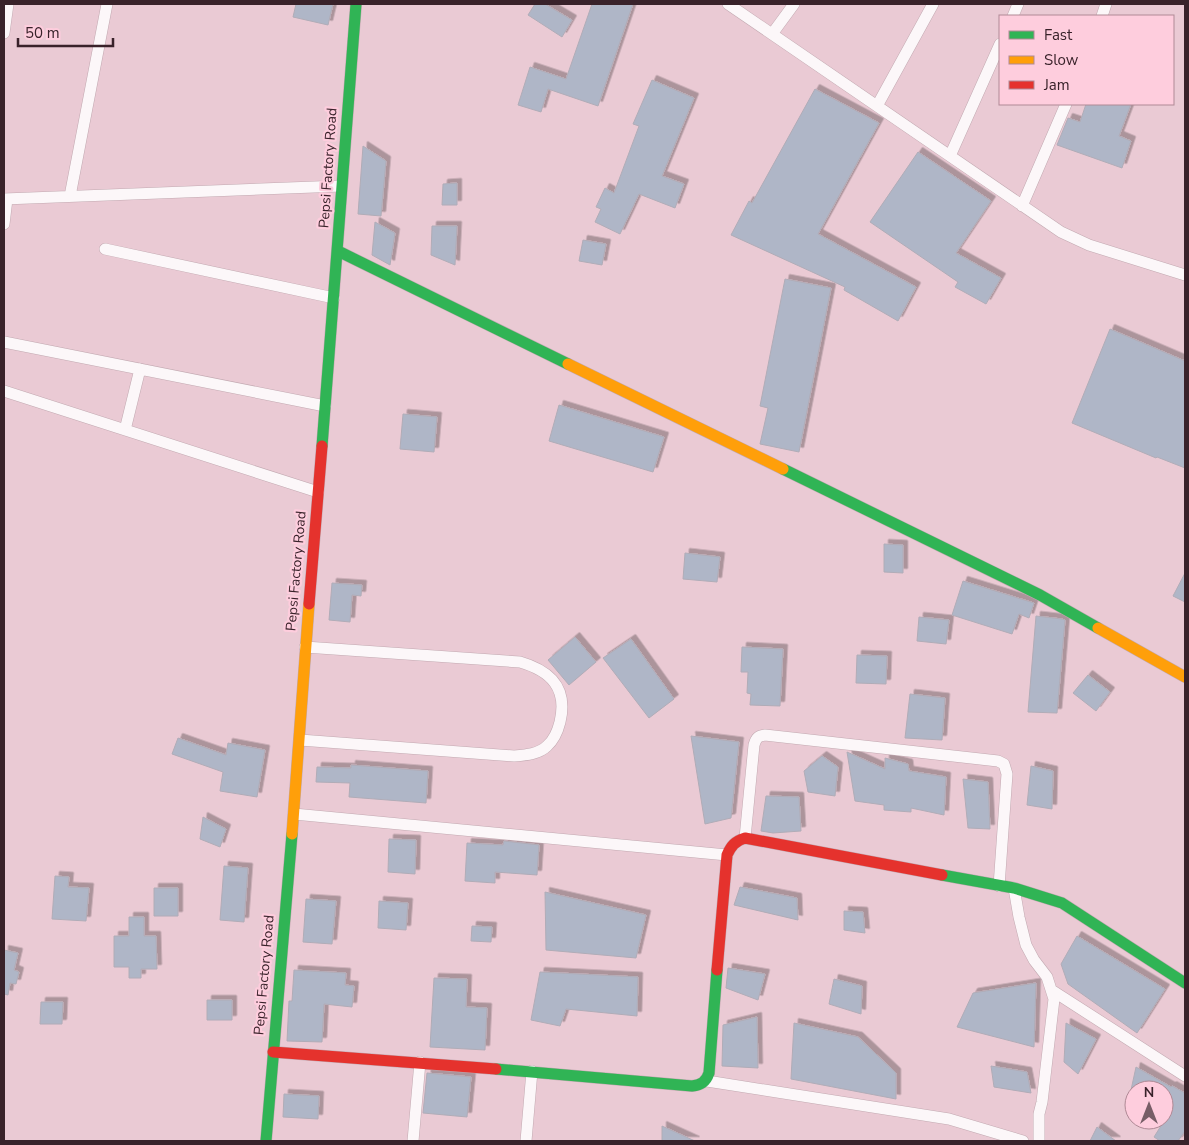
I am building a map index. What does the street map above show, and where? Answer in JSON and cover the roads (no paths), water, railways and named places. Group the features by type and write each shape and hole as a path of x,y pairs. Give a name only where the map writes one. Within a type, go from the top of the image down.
{"street":[{"path":"4,33 8,4"},
{"path":"70,196 106,4"},
{"name":"Pepsi Factory Road","path":"266,1141 300,740 305,646 338,251 341,186 356,4"},
{"path":"728,4 1061,232 1089,246 1185,275"},
{"path":"772,34 794,4"},
{"path":"877,106 933,4"},
{"path":"950,156 999,46"},
{"path":"1022,206 1066,105"},
{"path":"4,224 5,199 341,186"},
{"path":"105,249 334,298"},
{"path":"338,251 1040,595 1185,677"},
{"path":"4,342 325,406"},
{"path":"125,430 140,369"},
{"path":"4,391 318,492"},
{"path":"300,740 514,756 532,754 547,746 557,732 562,713 562,696 552,678 537,667 520,662 305,646"},
{"path":"745,838 754,745 755,740 765,734 998,762 1004,764 1007,769 999,886"},
{"path":"294,814 727,855"},
{"path":"273,1052 532,1071 692,1086 701,1085 706,1081 709,1073 727,855 730,846 736,840 745,838 1014,888 1049,898 1062,903 1185,982"},
{"path":"1014,888 1018,917 1026,945 1034,960 1047,977 1054,998 1040,1114 1039,1141"},
{"path":"1053,991 1185,1076"},
{"path":"414,1141 420,1062"},
{"path":"526,1141 532,1071"},
{"path":"706,1081 949,1119 996,1138 1022,1141"}]}
